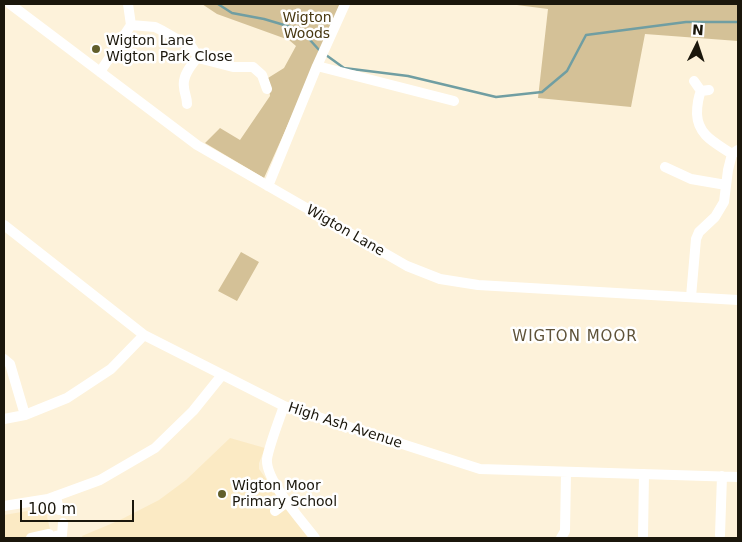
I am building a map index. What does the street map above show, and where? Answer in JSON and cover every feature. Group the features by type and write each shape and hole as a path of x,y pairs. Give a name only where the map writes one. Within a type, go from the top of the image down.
{"street":[{"name":"Wigton Lane","path":"10,4 197,145 407,266 440,279 478,285 738,300"},
{"path":"100,72 131,25 128,4"},
{"path":"268,186 317,66 345,4"},
{"path":"131,25 155,27 164,31 177,40 186,42 198,57 233,67 253,67 262,75 267,89"},
{"path":"187,104 187,94 184,88 188,69 198,57"},
{"path":"317,66 454,102"},
{"path":"691,297 696,239 699,232 724,202 728,170 735,152 704,134 699,127 697,107 705,91 694,81"},
{"path":"665,167 692,179 726,185"},
{"name":"High Ash Avenue","path":"4,225 144,335 284,406 480,469 738,477"},
{"path":"4,419 25,415 67,398 111,369 144,335"},
{"path":"4,359 10,364 25,415"},
{"path":"4,506 56,496 100,480 155,448 193,411 222,375"},
{"path":"284,406 267,458 268,471 287,502 315,538"},
{"path":"561,538 565,531 566,473"},
{"path":"643,536 644,474"},
{"path":"720,535 722,476"},
{"path":"56,496 59,510"},
{"path":"274,511 287,502"},
{"path":"31,538 62,535 63,523"}],"shaded area":[{"name":"Wigton Moor Primary School","path":"230,438 265,448 259,463 259,469 308,538 83,538 82,536 120,520 159,500 186,480"},
{"path":"45,508 52,538 4,538 4,515"}],"green space":[{"name":"Wigton Woods","path":"202,4 340,4 264,178 205,143 220,128 240,140 270,96 268,78 284,68 296,46 289,40 217,14"},
{"path":"509,4 738,4 738,41 645,34 631,107 538,98 548,9"},
{"path":"241,252 259,262 237,301 218,291"}],"waterway":[{"path":"218,4 232,13 264,19 301,30 320,51"},
{"path":"326,55 344,68 408,76 496,97 542,92 567,71 586,35 686,22 738,22"}],"place":[{"name":"Wigton Lane Wigton Park Close","path":"96,49"},
{"name":"Wigton Moor Primary School","path":"222,494"}],"district":[{"name":"WIGTON MOOR","path":"575,337"}]}
